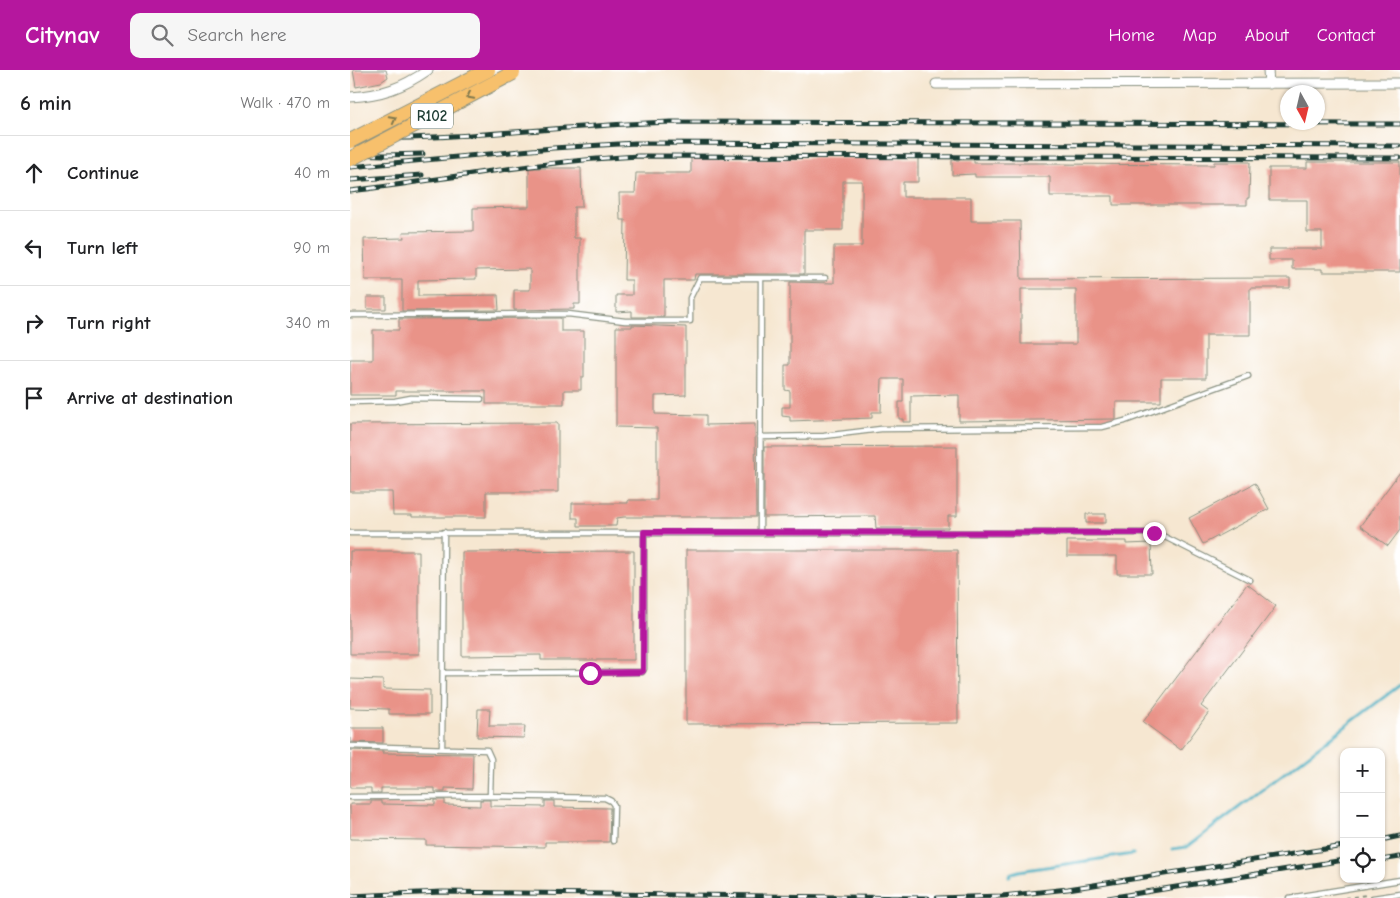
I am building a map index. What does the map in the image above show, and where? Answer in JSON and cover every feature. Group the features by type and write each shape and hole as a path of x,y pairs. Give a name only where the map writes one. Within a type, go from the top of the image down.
{"main road":[{"name":"R102","path":"350,141 488,70"},
{"name":"R102","path":"350,159 514,73"}],"street":[{"path":"350,97 398,88 428,70"},
{"path":"1268,70 1268,84"},
{"path":"936,84 1400,83"}],"lane":[{"path":"350,315 568,314 625,321 690,321 690,298 700,278 825,278"},
{"path":"760,533 761,278"},
{"path":"760,437 824,436 881,428 1102,427 1125,421 1248,376"},
{"path":"350,402 395,401 411,398 481,399"},
{"path":"442,747 444,532"},
{"path":"443,673 642,672 644,669 644,532"},
{"path":"350,533 1158,534 1250,580"},
{"path":"350,746 442,747 487,750 491,759 490,796"},
{"path":"350,796 605,798 614,805 613,841"},
{"path":"1288,898 1400,880"},
{"path":"1373,898 1400,894"}],"building":[{"path":"353,70 386,70 388,77 381,82 356,87"},
{"path":"691,158 918,158 918,182 903,182 903,197 971,197 971,221 1020,221 1021,279 1290,278 1290,288 1250,288 1250,335 1206,335 1206,378 1161,378 1161,402 1116,402 1116,419 959,421 959,395 911,396 911,422 903,422 903,419 899,419 899,402 903,402 903,379 882,379 881,412 872,412 872,418 790,421 790,417 782,416 782,407 790,407 790,391 785,390 785,365 790,365 790,282 834,283 834,246 862,246 862,181 843,181 843,230 804,230 804,274 695,274 694,280 664,280 664,317 632,317 632,311 616,312 616,295 632,295 632,280 624,280 625,220 620,220 619,193 635,193 636,173 691,173","holes":["1021,289 1076,289 1076,344 1021,344"]},
{"path":"952,160 974,160 974,163 1048,164 1214,165 1214,162 1250,162 1249,198 1247,198 1247,205 1113,205 1113,196 1050,196 1050,177 975,177 975,174 952,175"},
{"path":"1307,162 1400,162 1400,272 1322,272 1322,269 1292,269 1292,260 1269,260 1269,249 1322,249 1322,232 1307,232 1307,200 1269,200 1269,168 1307,168"},
{"path":"529,168 581,168 582,207 574,207 574,238 580,238 580,304 574,304 574,309 514,310 514,290 530,290 530,269 476,270 476,279 418,280 418,296 498,295 499,310 402,311 402,280 365,280 364,239 404,238 403,232 473,231 473,208 529,207"},
{"path":"367,297 386,297 386,309 367,309"},
{"path":"561,318 561,331 584,331 584,377 581,377 581,390 564,390 564,404 486,404 486,391 396,391 396,395 350,395 350,360 373,360 373,330 399,330 399,319"},
{"path":"632,325 686,327 686,395 655,396 655,414 706,415 706,425 755,424 756,517 624,517 617,518 616,526 578,526 578,518 572,518 572,503 628,503 628,500 657,500 657,428 616,427 616,327 632,327"},
{"path":"558,423 558,492 486,492 486,517 412,517 412,515 393,515 392,492 350,492 350,424"},
{"path":"957,446 957,516 948,516 948,528 876,528 875,516 764,517 764,447"},
{"path":"1400,472 1400,530 1388,546 1360,526"},
{"path":"1255,483 1269,509 1203,544 1189,518"},
{"path":"1086,514 1106,514 1106,523 1086,523"},
{"path":"1067,541 1127,541 1127,544 1151,543 1152,574 1117,574 1117,556 1067,556"},
{"path":"686,550 957,550 958,723 686,724"},
{"path":"350,551 419,551 419,654 350,654"},
{"path":"634,551 634,660 541,660 541,655 462,656 462,552"},
{"path":"1247,584 1276,606 1201,706 1209,712 1181,750 1143,722"},
{"path":"350,679 383,680 383,689 430,690 430,714 389,714 389,709 350,708"},
{"path":"478,709 490,709 489,726 525,726 524,738 477,737"},
{"path":"350,728 383,728 383,743 350,742"},
{"path":"350,750 383,751 383,753 473,754 472,789 445,788 445,792 435,792 435,788 381,788 381,793 371,793 371,788 350,788"},
{"path":"435,800 445,800 445,805 480,806 480,800 490,800 490,806 545,807 545,801 554,801 554,807 610,808 609,842 545,842 545,847 426,845 426,840 350,839 350,804 371,804 371,801 381,801 381,804 435,805"}],"waterway":[{"path":"1172,849 1187,847 1400,685"},
{"path":"1009,877 1012,873 1019,871 1133,854"}],"railway":[{"path":"350,138 431,137 672,122 1400,124"},
{"path":"350,167 553,148 635,143 1400,146"},
{"path":"350,154 423,154"},
{"path":"350,191 530,166 638,156 1400,158"},
{"path":"350,180 422,175"},
{"path":"1385,839 1400,836"},
{"path":"937,898 1002,896 1068,889 1340,847"},
{"path":"1385,859 1400,857"},
{"path":"1108,898 1340,861"},
{"path":"350,896 442,892 928,898"}],"route":[{"path":"590,673 641,672 644,669 644,532 811,534 1154,533"}]}
